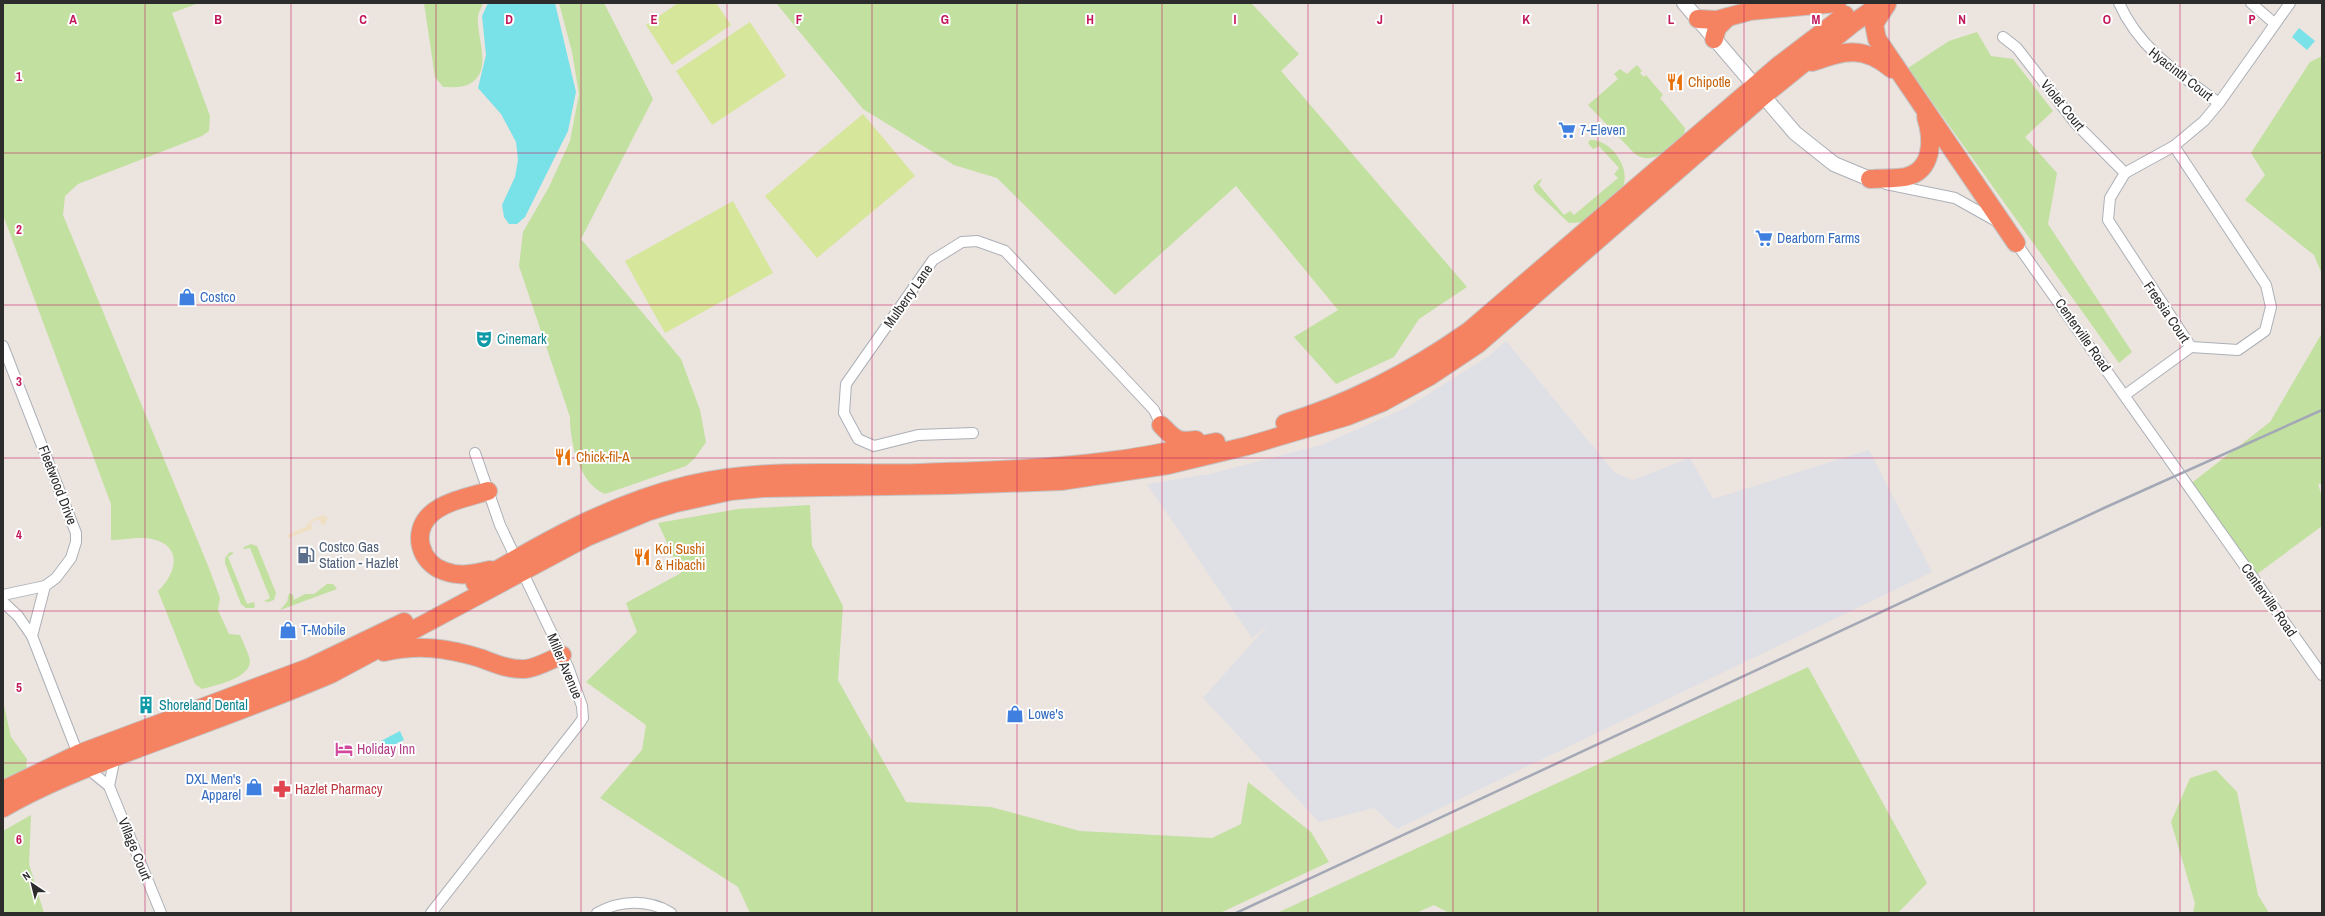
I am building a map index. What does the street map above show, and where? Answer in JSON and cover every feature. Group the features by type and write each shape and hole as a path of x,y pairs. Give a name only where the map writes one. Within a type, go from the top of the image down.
{"highway":[{"path":"1698,19 1717,20 1750,11 1836,3"},
{"path":"3,790 82,761 330,658 404,622 513,565 587,538 643,514 704,496 763,488 950,485 1061,481 1168,465 1246,446 1348,416 1381,404 1430,376 1478,344 1759,91 1812,39 1863,3"},
{"path":"3,808 30,794 82,761 115,757 289,692 366,657 581,522 634,500 727,477 769,473 925,472 1046,467 1118,460 1229,440 1315,414 1382,385 1442,350 1494,311 1759,91 1798,67 1882,3"},
{"path":"1888,3 1875,20 1874,33 1882,49 1920,101 2016,243"},
{"path":"1714,38 1717,28 1728,17"},
{"path":"1798,67 1840,52 1859,52 1882,61 1905,80"},
{"path":"1870,180 1908,175 1915,172 1925,161 1931,146 1931,133 1920,101"},
{"path":"1161,425 1176,440 1184,442 1229,440"},
{"path":"1118,460 1156,443 1161,434 1161,425"},
{"path":"488,491 435,510 424,521 421,530 420,546 428,561 444,571 469,574 513,565"},
{"path":"366,657 407,648 434,647 456,650 506,667 524,669 562,655"}],"street":[{"name":"Centerville Road","path":"1684,3 1796,133 1834,164 1870,180 1904,189 1956,198 2001,224 2125,395 2157,443 2322,675"},
{"name":"Hyacinth Court","path":"2119,3 2126,18 2145,45 2219,103"},
{"path":"2251,3 2274,23"},
{"path":"2125,173 2174,146 2204,121 2219,103 2274,23 2290,3"},
{"name":"Violet Court","path":"2002,37 2017,48 2076,124 2125,173"},
{"name":"Freesia Court","path":"2125,173 2110,198 2108,220 2191,347 2238,350 2265,331 2271,307 2266,285 2174,146"},
{"name":"Mulberry Lane","path":"974,433 918,435 874,446 858,439 844,413 846,384 933,260 962,242 977,241 1005,251 1154,410 1161,425"},
{"name":"Fleetwood Drive","path":"3,346 76,533 76,542 71,558 56,578 45,586"},
{"path":"2125,395 2191,347"},
{"name":"Miller Avenue","path":"431,913 535,783 582,718 582,706 562,655 513,565 475,453"},
{"path":"3,595 45,586 32,636"},
{"path":"3,602 18,616 32,636 82,761"},
{"path":"109,786 115,757"},
{"name":"Village Court","path":"82,761 109,786 161,913"},
{"path":"597,913 613,906 636,902 656,906 671,913"}],"shaded area":[{"path":"1506,341 1615,473 1633,480 1690,458 1713,499 1869,450 1932,572 1397,829 1374,808 1319,822 1203,698 1269,624 1252,638 1147,484 1210,474 1321,445 1406,408 1489,356"}],"green space":[{"path":"3,3 199,3 172,13 210,116 209,131 202,136 78,184 65,196 63,215 209,568 220,598 218,610 229,634 240,635 249,656 250,662 244,673 223,683 202,689 195,684 158,591 169,577 172,569 174,561 173,554 169,548 162,543 147,538 111,540 111,504 3,215"},
{"path":"424,3 483,3 478,17 482,64 480,73 475,80 467,85 458,87 443,87 435,77"},
{"path":"559,3 604,3 653,99 581,239 681,359 700,410 706,442 695,458 686,466 605,494 596,489 582,472 574,450 570,427 570,417 519,266 523,232 549,187 570,141 579,94 572,52"},
{"path":"678,3 716,3 731,25 672,65 646,25"},
{"path":"776,3 1251,3 1299,54 1281,71 1467,287 1419,319 1394,357 1336,384 1294,337 1338,310 1236,186 1115,295 997,178 954,165 863,109"},
{"path":"750,22 786,76 712,125 676,71"},
{"path":"1977,32 1991,56 2013,59 2053,111 2025,137 2057,173 2048,224 2132,352 2119,363 1908,68 1949,41"},
{"path":"2322,56 2322,274 2314,255 2245,200 2265,175 2251,153 2310,62"},
{"path":"1637,65 1642,71 1640,73 1644,77 1646,75 1663,95 1660,98 1685,128 1684,134 1662,154 1656,157 1642,157 1635,154 1588,105 1618,79 1614,74 1620,69 1627,74"},
{"path":"863,114 915,176 817,258 765,196"},
{"path":"1590,140 1605,144 1612,149 1617,156 1622,164 1624,172 1625,179 1623,187 1584,222 1569,223 1535,191 1533,186 1542,179 1539,185 1564,215 1570,211 1574,215 1618,178 1614,174 1619,168 1599,146 1593,149 1588,143"},
{"path":"733,201 773,273 665,333 625,261"},
{"path":"2322,333 2322,484 2318,484 2322,497 2322,526 2253,577 2189,485 2270,422"},
{"path":"810,505 812,546 843,606 838,680 906,802 991,807 1080,831 1212,838 1241,824 1248,782 1311,832 1329,862 1220,913 750,913 738,887 600,798 642,750 646,725 586,682 637,632 626,603 681,573 658,523 738,509"},
{"path":"251,544 257,546 276,593 274,600 268,602 264,601 270,598 250,548 243,549"},
{"path":"230,552 234,553 228,557 247,604 254,602 255,607 253,608 246,608 241,604 225,563 225,558"},
{"path":"327,584 333,584 337,589 280,610 287,602 289,593 293,595 294,600 305,594 314,594"},
{"path":"1808,667 1927,883 1898,913 1449,913 1434,905 1416,913 1277,913"},
{"path":"3,701 11,737 27,759 26,773 3,780"},
{"path":"2216,770 2237,792 2258,895 2269,913 2193,913 2195,903 2171,822 2190,778"},
{"path":"31,815 29,864 44,913 3,913 3,831"}],"sand":[{"path":"323,515 328,518 325,524 322,525 319,519 311,522 312,529 288,538 287,535 306,527 311,520"}],"water":[{"path":"488,3 555,3 576,92 568,131 525,217 517,224 509,224 504,217 502,205 515,177 518,160 516,142 501,114 478,88 486,55 482,16"},
{"path":"2299,28 2315,41 2307,50 2292,37"},
{"path":"400,731 404,740 385,749 381,741"}],"railway":[{"path":"1236,913 2104,508 2322,410"}],"place":[{"name":"Chipotle","path":"1675,82"},
{"name":"7-Eleven","path":"1567,130"},
{"name":"Dearborn Farms","path":"1764,238"},
{"name":"Costco","path":"187,297"},
{"name":"Cinemark","path":"484,339"},
{"name":"Chick-fil-A","path":"563,457"},
{"name":"Costco Gas Station - Hazlet","path":"306,555"},
{"name":"Koi Sushi & Hibachi","path":"642,557"},
{"name":"T-Mobile","path":"288,630"},
{"name":"Shoreland Dental","path":"146,705"},
{"name":"Lowe's","path":"1015,714"},
{"name":"Holiday Inn","path":"344,749"},
{"name":"DXL Men's Apparel","path":"254,787"},
{"name":"Hazlet Pharmacy","path":"282,789"}]}
